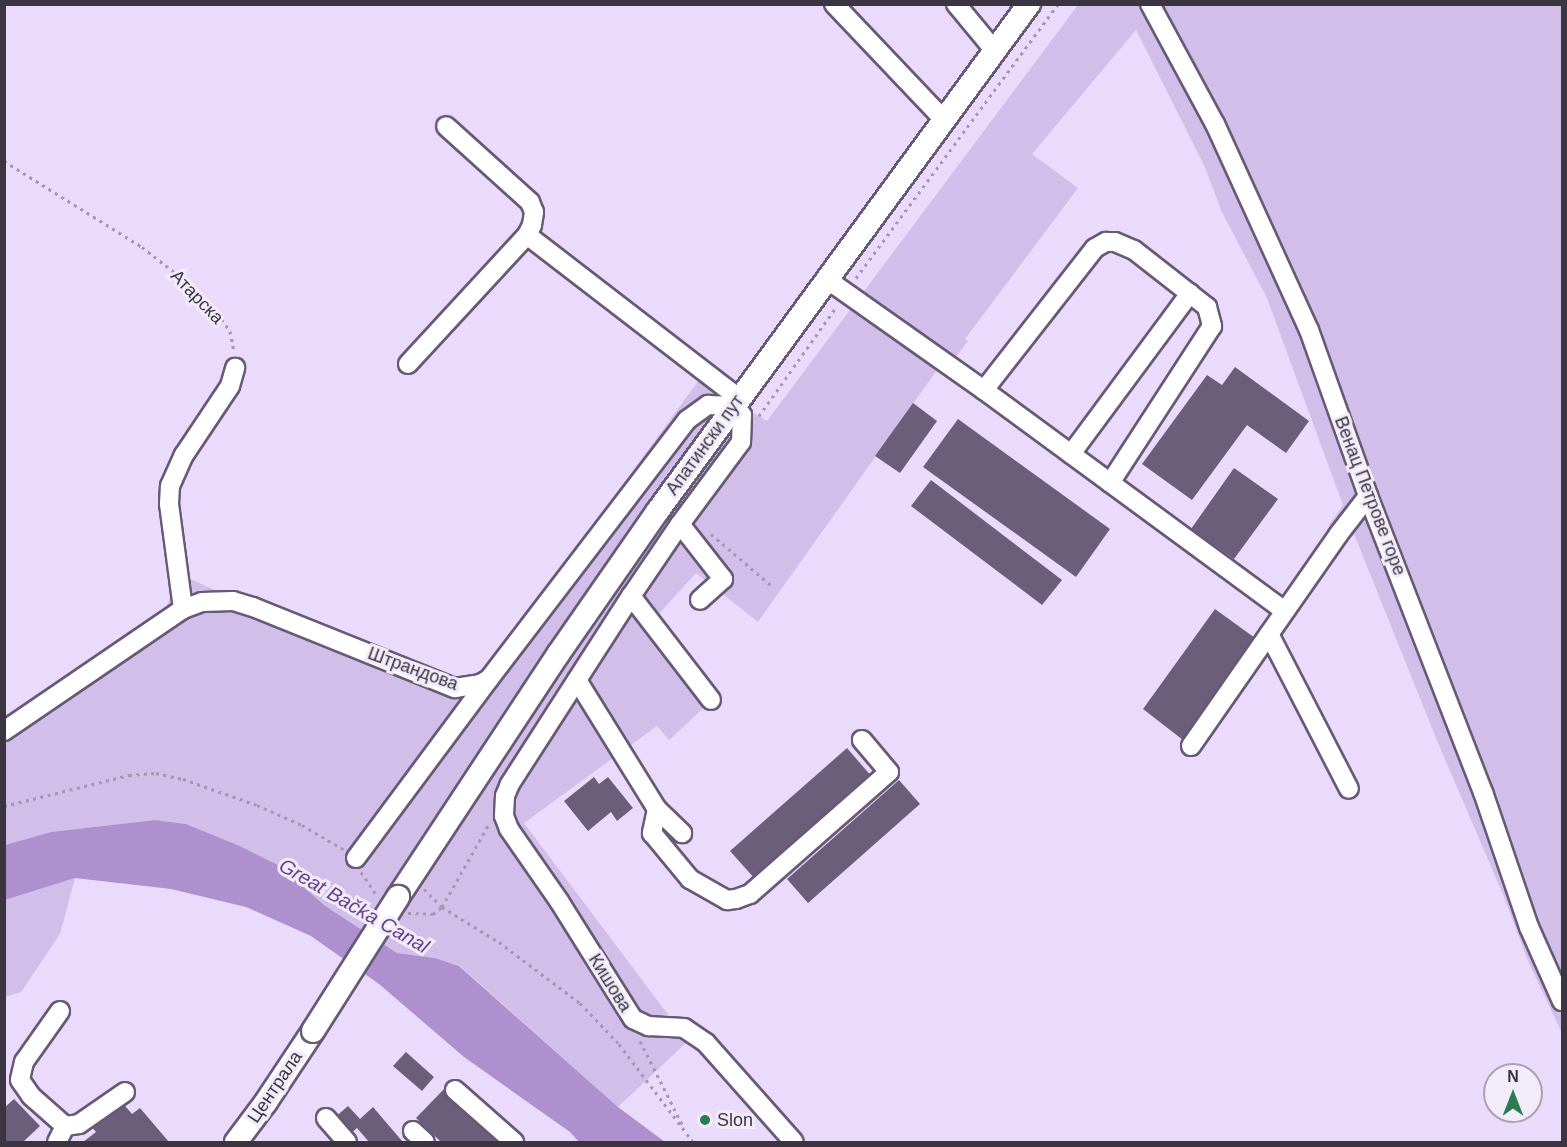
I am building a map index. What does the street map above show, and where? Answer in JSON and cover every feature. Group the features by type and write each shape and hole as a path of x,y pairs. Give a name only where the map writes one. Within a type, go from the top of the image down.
{"main road":[{"name":"Апатински пут","path":"312,1031 559,653 737,403 837,286 943,119 1029,4"},
{"name":"Централа","path":"236,1143 266,1102 312,1031"}],"street":[{"path":"834,4 943,119"},
{"path":"956,4 994,51"},
{"name":"Венац Петрове горе","path":"1150,4 1215,124 1309,330 1368,496 1483,792 1529,927 1563,1001"},
{"path":"408,364 527,235 532,225 534,212 530,202 446,126"},
{"path":"505,796 577,680 683,518 741,442 742,415 737,403 527,235"},
{"path":"984,390 1100,244 1115,242 1134,250 1207,307 1211,315 1212,326 1110,483"},
{"path":"837,286 984,390 1285,611"},
{"path":"1071,454 1190,293"},
{"path":"183,609 169,504 170,486 184,455 230,386 235,368"},
{"path":"356,858 489,679 687,420 708,405 737,403"},
{"path":"1191,746 1368,496"},
{"path":"683,518 723,579 700,600"},
{"path":"631,596 711,699"},
{"name":"Штрандова","path":"4,731 183,609 202,602 233,601 455,688 473,686 489,679"},
{"path":"1269,634 1349,789"},
{"path":"577,680 657,808 682,833"},
{"path":"657,808 652,833 690,879 727,900 736,899 750,894 889,772 862,740"},
{"name":"Кишова","path":"505,796 504,816 508,829 559,901 633,1019 648,1026 684,1028 705,1043 794,1143"},
{"path":"60,1011 24,1062 20,1080 61,1134 125,1092"},
{"path":"455,1090 514,1143"},
{"path":"326,1118 347,1143"}],"path":[{"path":"741,442 837,286 1058,4"},
{"name":"Атарска","path":"4,161 142,247 178,275 217,313 230,331 235,368"},
{"path":"683,518 773,587"},
{"path":"4,806 129,775 156,773 183,779 257,805 302,825 356,858 362,876 395,903 433,914 442,907 505,796"},
{"path":"442,907 499,942 580,1003 619,1044 693,1143"},
{"path":"633,1019 643,1049 688,1136"}],"shaded area":[{"path":"1078,5 1562,5 1562,1033 1528,961 1502,892 1438,743 1354,534 1347,542 1329,525 1343,505 1267,298 1222,212 1204,165 1136,30 1032,154 1078,188 965,339 968,341 955,358 949,353 758,622 696,573 646,628 708,704 669,740 657,726 524,823 688,1041 618,1107 460,966 435,958 397,953 324,905 280,866 240,846 186,824 155,820 51,832 5,845 4,726 165,611 179,574 465,702 699,380 767,421"},
{"path":"155,820 186,824 240,846 280,866 324,905 397,953 435,958 459,966 618,1107 665,1142 579,1142 570,1132 464,1057 379,984 311,936 246,907 171,889 75,878 5,900 5,845 51,832"},
{"path":"75,878 60,934 21,992 5,997 5,900"}],"building":[{"path":"1235,367 1309,421 1286,453 1247,425 1192,500 1142,464 1207,375 1222,385"},
{"path":"913,403 937,421 900,473 875,456"},
{"path":"958,419 1110,529 1076,577 923,467"},
{"path":"1234,468 1278,499 1234,559 1191,529"},
{"path":"931,480 1062,580 1042,605 911,506"},
{"path":"1215,609 1255,638 1183,740 1143,709"},
{"path":"847,748 872,777 755,879 730,851"},
{"path":"594,777 599,784 608,777 633,808 617,821 611,812 588,831 564,801"},
{"path":"899,780 920,804 808,903 787,879"},
{"path":"406,1052 434,1077 422,1091 393,1066"},
{"path":"445,1088 502,1142 441,1142 416,1118"},
{"path":"14,1099 40,1126 23,1142 4,1142 4,1108"},
{"path":"120,1100 132,1114 140,1108 169,1142 83,1142 96,1132 91,1126"},
{"path":"348,1106 360,1119 373,1107 402,1141 369,1142 357,1128 348,1136 333,1119"}],"place":[{"name":"Slon","path":"705,1120"}],"water label":[{"name":"Great Bačka Canal","path":"354,906"}]}
